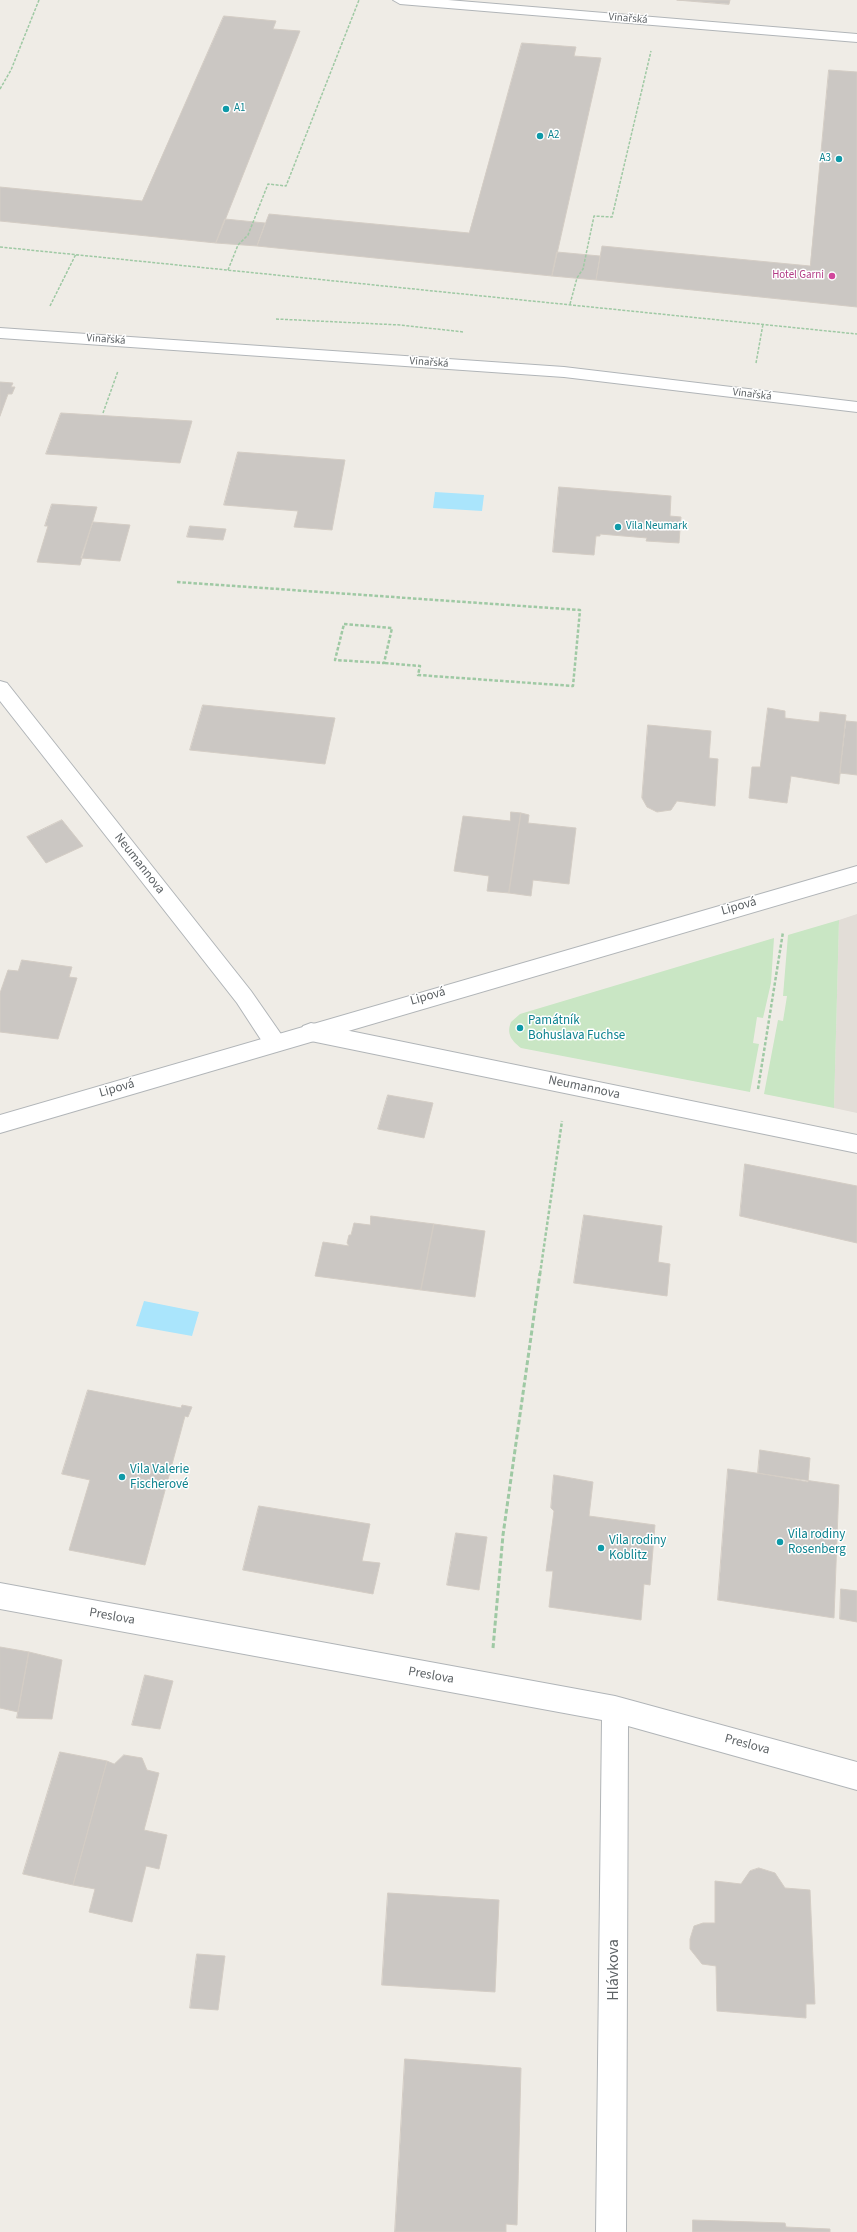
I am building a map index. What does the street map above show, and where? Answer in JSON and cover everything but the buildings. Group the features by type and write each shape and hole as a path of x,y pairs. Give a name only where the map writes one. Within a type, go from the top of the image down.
{"street":[{"name":"Vinařská","path":"400,0 857,38"},
{"name":"Vinařská","path":"0,333 564,372 857,407"},
{"name":"Neumannova","path":"0,688 244,997 275,1043"},
{"name":"Lipová","path":"0,1124 311,1032 857,874"},
{"name":"Neumannova","path":"311,1032 857,1144"},
{"name":"Preslova","path":"0,1596 615,1709 857,1776"},
{"name":"Hlávkova","path":"611,2232 615,1709"}],"path":[{"path":"0,89 11,70 39,0"},
{"path":"228,270 238,245 248,235 268,184 286,186 359,0"},
{"path":"570,304 577,278 583,268 594,216 612,217 658,22"},
{"path":"0,247 857,334"},
{"path":"47,311 76,254"},
{"path":"756,363 763,324"},
{"path":"103,413 128,342"},
{"path":"177,582 580,610 573,686 418,675 420,666 384,664 335,660 344,624 392,628 384,664"},
{"path":"757,1094 783,925"},
{"path":"493,1648 503,1535 562,1121"}],"shaded area":[{"path":"857,914 857,1113 834,1108 839,920"}],"green space":[{"path":"839,920 834,1108 764,1094 778,1020 783,1021 787,996 783,996 788,935"},
{"path":"774,938 771,983 763,1018 757,1017 753,1043 759,1044 750,1092 521,1048 511,1037 509,1030 511,1022 520,1014"}],"water":[{"path":"435,492 484,495 482,511 433,508"},
{"path":"144,1301 199,1312 192,1336 136,1326"}],"place":[{"name":"A1","path":"226,109"},
{"name":"A2","path":"540,136"},
{"name":"A3","path":"839,159"},
{"name":"Hotel Garni","path":"832,276"},
{"name":"Vila Neumark","path":"618,527"},
{"name":"Památník Bohuslava Fuchse","path":"520,1028"},
{"name":"Vila Valerie Fischerové","path":"122,1477"},
{"name":"Vila rodiny Rosenberg","path":"780,1542"},
{"name":"Vila rodiny Koblitz","path":"601,1548"}]}
